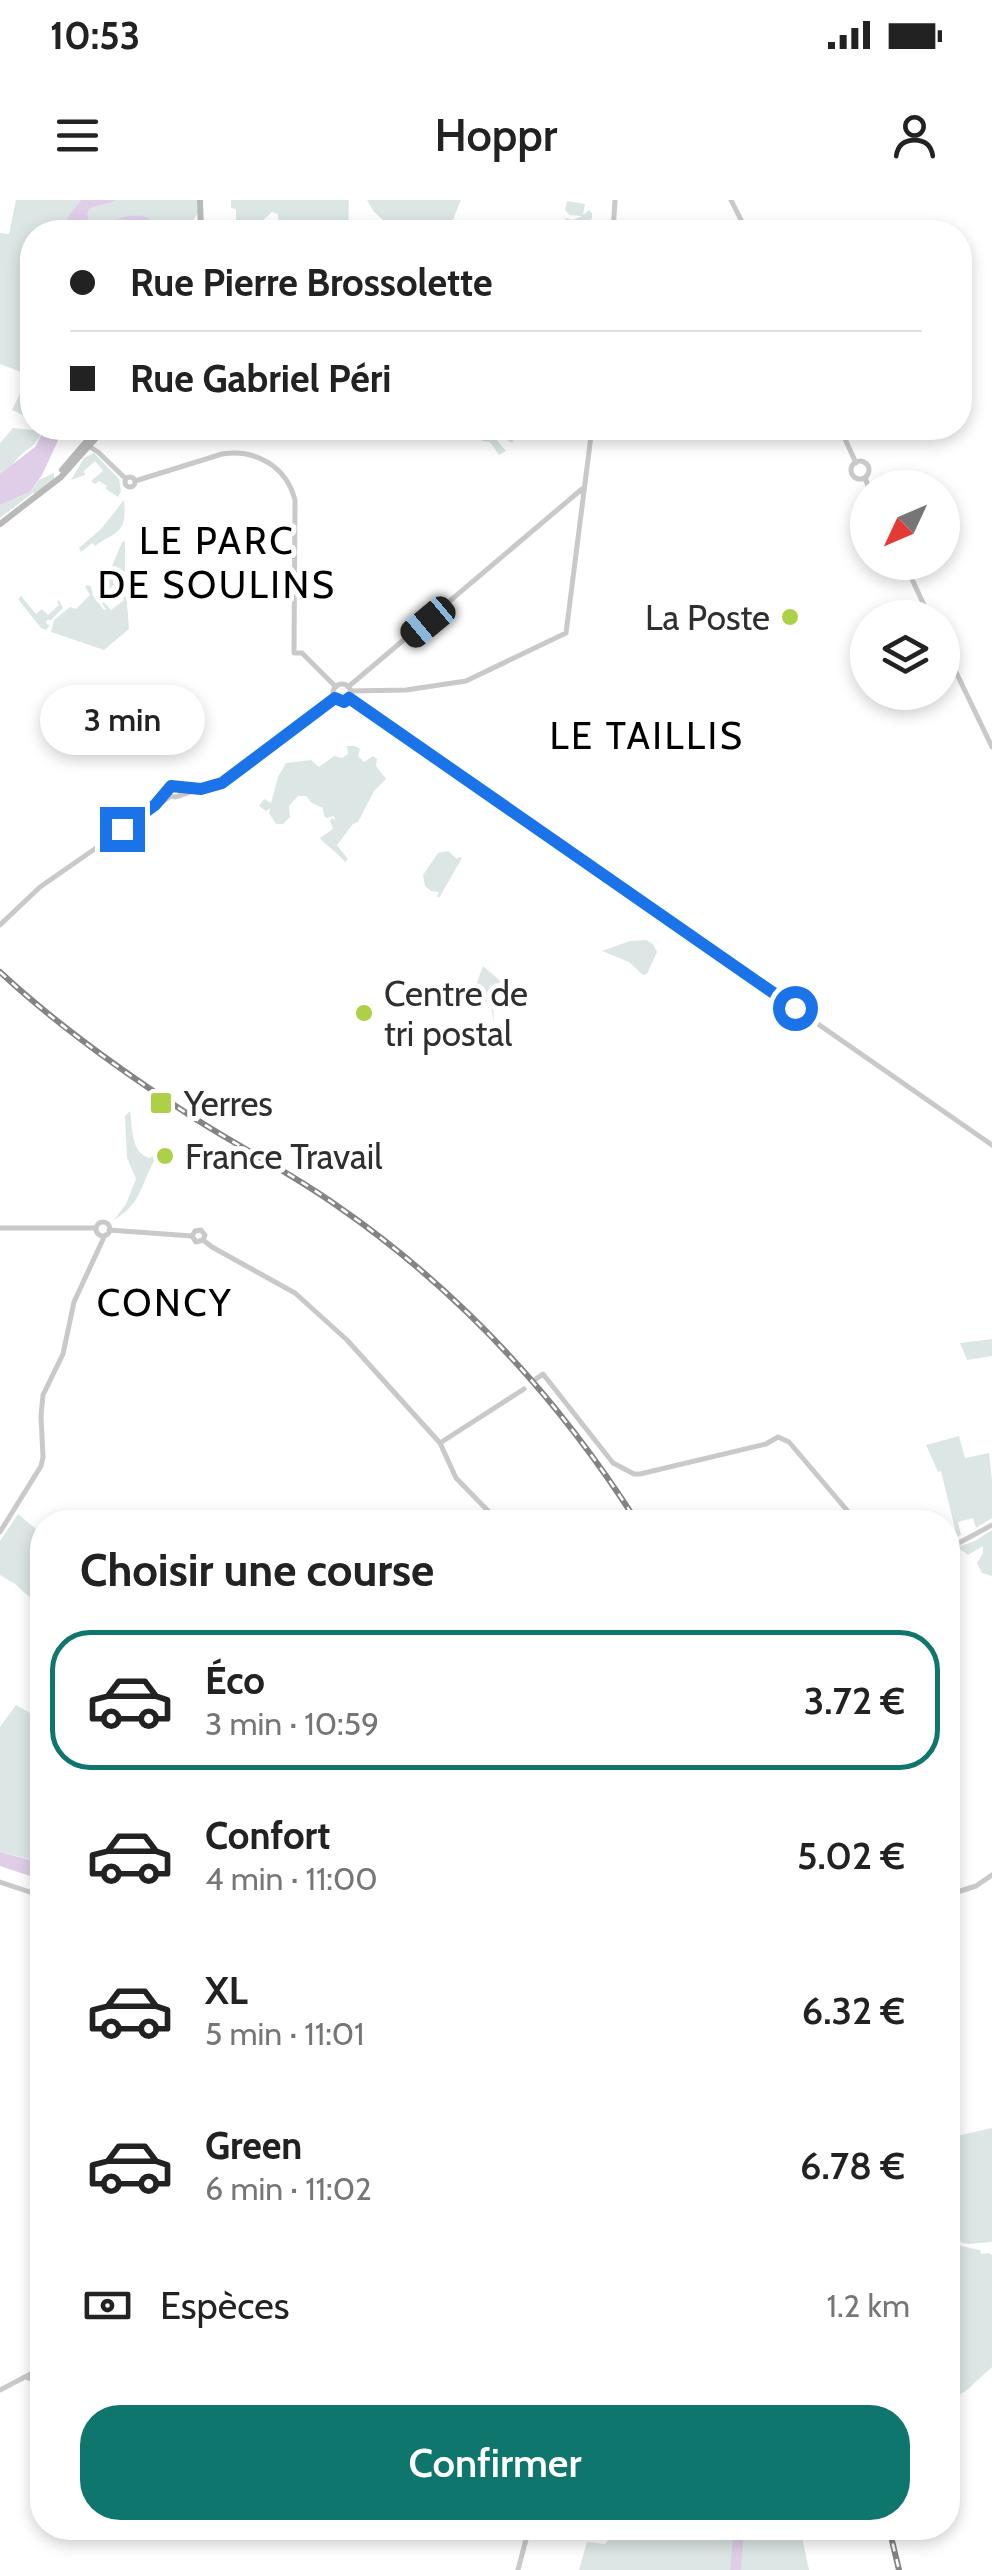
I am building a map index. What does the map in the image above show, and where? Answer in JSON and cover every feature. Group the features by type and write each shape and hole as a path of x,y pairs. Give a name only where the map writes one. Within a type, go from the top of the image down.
{"main road":[{"path":"0,524 61,477 90,440"}],"street":[{"path":"349,692 454,684 566,632 590,440"},
{"path":"845,440 856,463"},
{"path":"86,444 126,479 130,477 135,482 234,452 256,456 278,470 292,489 296,504 295,644 298,653 336,687"},
{"path":"852,470 856,463 864,462 868,470"},
{"path":"335,698 344,702 349,692 584,487"},
{"path":"960,680 992,747"},
{"path":"335,698 336,687 342,684 992,1145"},
{"path":"0,924 40,887 155,805 175,793 218,785 335,698"},
{"path":"0,1532 42,1466 44,1396 64,1348 74,1302 108,1224 100,1222 96,1228"},
{"path":"0,1228 96,1228"},
{"path":"96,1228 99,1234 192,1236 195,1230 202,1230 204,1240 302,1298 356,1348 440,1444 456,1478 487,1510"},
{"path":"536,1379 543,1374 620,1469 640,1474 766,1444 778,1436 789,1442 847,1510"},
{"path":"440,1444 524,1390"},
{"path":"960,1542 992,1525"},
{"path":"960,1891 992,1875"},
{"path":"0,1882 30,1892"},
{"path":"0,2390 30,2375"},
{"path":"25,2378 30,2377"},
{"path":"518,2570 527,2540"}],"shaded area":[{"path":"16,200 81,200 68,220 20,220 20,372 0,364 0,233 9,234"},
{"path":"81,200 116,200 91,208 88,220 67,218"},
{"path":"90,200 197,200 198,213 193,220 80,220"},
{"path":"231,200 349,200 348,220 278,220 278,214 272,212 263,220 236,220 236,209 231,208"},
{"path":"367,200 461,200 453,220 383,220"},
{"path":"567,201 585,204 583,215 589,210 592,218 573,220 582,216 570,215 565,210"},
{"path":"129,216 150,220 111,220"},
{"path":"20,394 20,414 12,410"},
{"path":"13,428 20,429 20,440 37,440 0,480 0,443"},
{"path":"39,440 58,440 30,492 0,505 0,474"},
{"path":"497,440 506,451 499,455 490,442 482,441"},
{"path":"94,453 119,479 118,497 99,481 91,481 103,471 95,461 84,471 85,475 71,480 84,458"},
{"path":"54,473 54,479 37,494 33,493 0,518 0,505 30,492 39,480"},
{"path":"124,500 120,529 81,552 79,548 101,529"},
{"path":"125,541 125,571 105,593 98,593 96,585"},
{"path":"87,585 104,610 96,595 111,595 103,601 111,610 124,600 116,588 126,590 129,629 104,650 51,632 54,620 70,607 76,609 90,595"},
{"path":"21,596 36,614 42,609 48,615 59,600 63,608 47,620 50,625 46,630 18,599"},
{"path":"347,746 360,749 358,756 364,762 373,756 377,759 376,766 386,779 374,791 358,822 337,845 348,859 345,862 320,838 333,829 330,821 335,820 334,816 324,816 323,808 306,796 298,796 289,806 290,817 283,824 276,824 270,808 266,811 259,806 264,799 271,803 286,763 311,760 319,767 334,756 342,758 348,754"},
{"path":"448,851 457,859 462,858 439,898 439,892 425,886 423,875 438,853"},
{"path":"646,940 657,952 643,975 629,962 602,951 630,941"},
{"path":"483,966 503,983 503,994 511,994 503,1002 493,1004 494,1026 491,1004 479,999 474,990"},
{"path":"130,1111 139,1151 150,1158 158,1155 136,1199 114,1220 126,1204 136,1179 127,1158 125,1116"},
{"path":"992,1339 992,1356 967,1360 960,1343"},
{"path":"959,1436 965,1458 989,1453 992,1518 976,1528 973,1518 960,1521 960,1510 950,1510 941,1471 938,1472 926,1445"},
{"path":"18,1514 30,1524 30,1598 0,1575 0,1541"},
{"path":"992,1530 992,1576 982,1573 977,1563 983,1546 968,1555 960,1549"},
{"path":"16,1705 30,1713 30,1859 0,1852 0,1727"},
{"path":"0,1852 30,1860 30,1876 0,1866"},
{"path":"992,2128 992,2242 969,2244 960,2240 960,2135"},
{"path":"960,2245 992,2255 992,2367 960,2394"},
{"path":"608,2540 803,2540 809,2570 579,2570 587,2542 605,2544"},
{"path":"733,2540 743,2540 741,2570 730,2570"}],"railway":[{"path":"0,972 118,1067 319,1193 423,1273 503,1348 539,1389 629,1510"},
{"path":"892,2540 899,2570"}],"place":[{"name":"La Poste","path":"790,617"},
{"name":"Centre de tri postal","path":"364,1013"},
{"name":"Yerres","path":"161,1103"},
{"name":"France Travail","path":"165,1156"}],"district":[{"name":"LE PARC DE SOULINS","path":"217,562"},
{"name":"LE TAILLIS","path":"647,735"},
{"name":"CONCY","path":"165,1302"}],"route":[{"path":"122,829 155,805 171,786 201,789 222,783 335,698 344,702 349,698 795,1008"}]}
